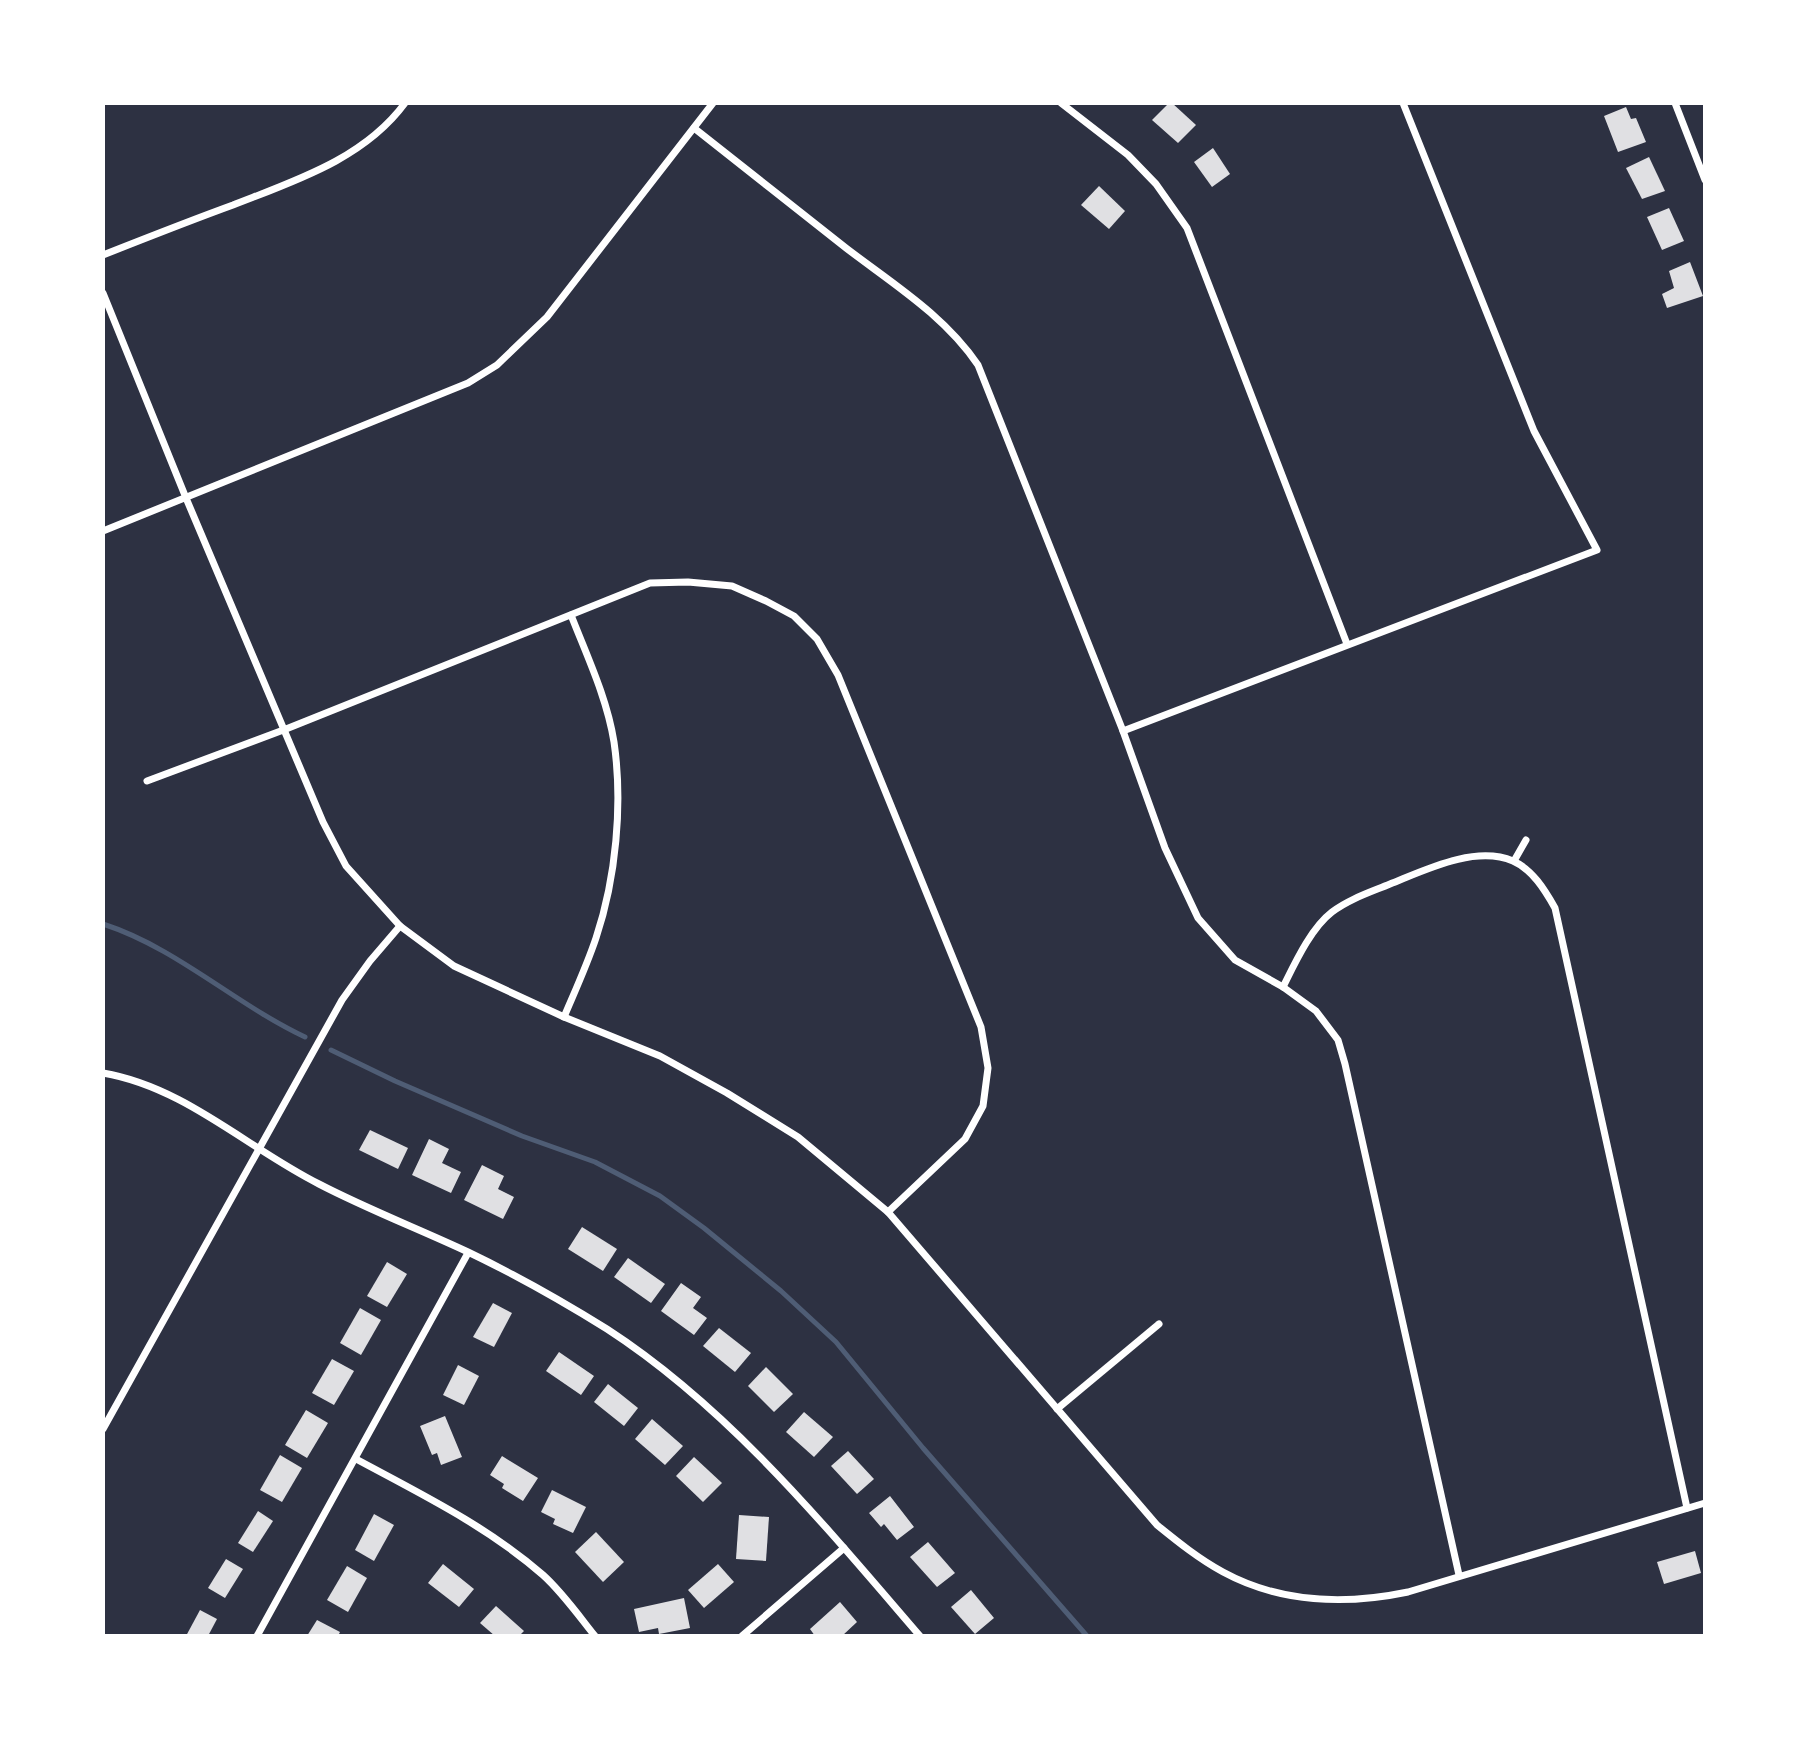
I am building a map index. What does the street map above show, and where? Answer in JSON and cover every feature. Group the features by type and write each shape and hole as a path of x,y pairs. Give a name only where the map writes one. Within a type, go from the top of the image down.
{"street":[{"path":"103,255 317,172 369,140 405,103"},
{"path":"103,531 468,383 497,365 547,317 713,103"},
{"path":"1061,103 1128,155 1156,184 1187,228 1347,644"},
{"path":"1123,731 1597,550 1534,431 1404,103"},
{"path":"1675,103 1705,180"},
{"path":"694,128 921,303 965,345 978,365 1123,731 1165,848 1198,918 1235,960 1283,987 1316,1011 1338,1040 1459,1575"},
{"path":"103,293 323,821 346,866 400,926 454,966 564,1017 660,1056 798,1137 888,1212 1157,1525 1194,1554 1224,1573 1255,1586 1294,1596 1329,1600 1372,1600 1408,1592 1705,1503"},
{"path":"146,781 286,729 650,583 688,582 733,586 794,616 817,639 838,675 981,1027 988,1068 982,1106 965,1139 888,1212"},
{"path":"564,1017 596,939 608,898 615,852 617,803 614,741 599,687 570,615"},
{"path":"1514,861 1526,840"},
{"path":"1283,987 1306,944 1331,912 1362,896 1447,861 1488,856 1514,861 1542,885 1555,908 1687,1508"},
{"path":"103,1429 342,1000 400,926"},
{"path":"103,1073 158,1091 190,1106 317,1183 534,1285 609,1331 694,1395 780,1478 920,1636"},
{"path":"257,1636 468,1252"},
{"path":"1057,1409 1159,1324"},
{"path":"356,1459 455,1512 498,1540 545,1576 596,1636"},
{"path":"742,1636 844,1548"}],"building":[{"path":"1169,103 1196,125 1178,143 1152,120"},
{"path":"1626,107 1631,119 1636,118 1646,142 1618,152 1604,116"},
{"path":"1213,148 1230,174 1212,187 1194,162"},
{"path":"1649,157 1665,191 1642,199 1626,168"},
{"path":"1099,186 1125,211 1109,229 1081,205"},
{"path":"1669,208 1684,241 1662,250 1647,217"},
{"path":"1690,262 1703,296 1667,308 1662,294 1674,288 1669,271"},
{"path":"370,1130 408,1148 398,1169 359,1150"},
{"path":"429,1139 449,1149 442,1163 461,1172 451,1193 412,1175"},
{"path":"482,1165 504,1176 498,1189 514,1197 503,1219 464,1200"},
{"path":"582,1227 617,1249 603,1271 568,1249"},
{"path":"628,1258 665,1284 651,1303 614,1277"},
{"path":"387,1262 407,1274 387,1307 367,1296"},
{"path":"681,1283 701,1297 693,1308 707,1318 694,1335 661,1311"},
{"path":"493,1303 512,1313 494,1347 473,1337"},
{"path":"360,1308 381,1320 361,1355 340,1343"},
{"path":"719,1328 751,1353 735,1372 703,1346"},
{"path":"559,1352 594,1376 581,1395 546,1371"},
{"path":"332,1359 354,1371 334,1405 312,1393"},
{"path":"458,1365 479,1376 464,1405 443,1395"},
{"path":"766,1367 793,1394 774,1412 748,1386"},
{"path":"608,1384 638,1408 624,1426 594,1402"},
{"path":"306,1410 328,1423 307,1458 285,1445"},
{"path":"804,1412 833,1437 814,1457 786,1432"},
{"path":"445,1416 462,1457 441,1465 437,1453 432,1455 420,1426"},
{"path":"652,1419 683,1446 665,1465 635,1439"},
{"path":"848,1451 874,1479 857,1494 831,1466"},
{"path":"280,1455 302,1468 282,1502 260,1490"},
{"path":"502,1456 538,1478 523,1501 502,1488 504,1484 490,1475"},
{"path":"694,1457 722,1483 703,1502 676,1476"},
{"path":"552,1490 586,1507 573,1533 553,1524 555,1519 541,1512"},
{"path":"890,1496 914,1527 897,1540 884,1524 881,1527 869,1513"},
{"path":"258,1511 273,1521 253,1552 238,1543"},
{"path":"374,1514 394,1525 374,1561 355,1550"},
{"path":"739,1515 769,1517 766,1561 736,1559"},
{"path":"596,1532 624,1562 603,1582 575,1552"},
{"path":"928,1542 955,1573 937,1587 910,1557"},
{"path":"1695,1551 1701,1573 1664,1584 1657,1562"},
{"path":"226,1559 243,1569 225,1598 208,1588"},
{"path":"443,1564 474,1589 459,1607 428,1583"},
{"path":"718,1564 734,1582 704,1608 688,1590"},
{"path":"347,1566 367,1578 348,1612 327,1600"},
{"path":"971,1590 994,1618 975,1634 951,1607"},
{"path":"684,1598 690,1628 659,1634 658,1628 639,1632 634,1609"},
{"path":"840,1602 857,1622 842,1636 815,1636 810,1629"},
{"path":"496,1606 524,1631 519,1636 495,1636 480,1623"},
{"path":"200,1610 217,1619 208,1636 186,1636"},
{"path":"317,1620 340,1632 338,1636 307,1636"}],"waterway":[{"path":"103,924 156,947 254,1009 305,1037"},
{"path":"331,1050 522,1136 595,1162 660,1196 704,1228 781,1291 836,1342 923,1448 1087,1636"}]}
